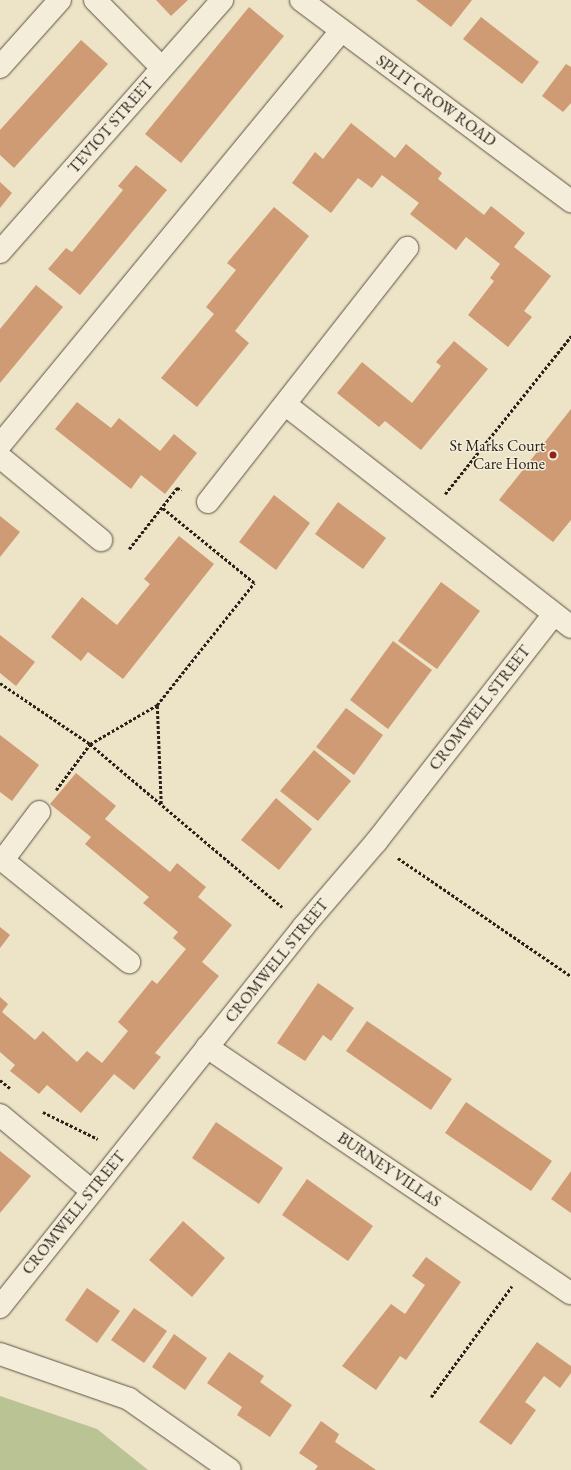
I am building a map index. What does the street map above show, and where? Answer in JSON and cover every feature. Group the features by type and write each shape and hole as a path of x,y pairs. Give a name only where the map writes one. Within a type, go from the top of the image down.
{"street":[{"path":"0,67 60,0"},
{"path":"95,0 162,68"},
{"name":"TEVIOT STREET","path":"0,252 222,0"},
{"name":"SPLIT CROW ROAD","path":"301,0 571,201"},
{"path":"0,445 341,31"},
{"path":"208,502 286,405 408,248"},
{"path":"286,405 571,627"},
{"path":"0,457 101,540"},
{"name":"CROMWELL STREET","path":"0,1307 304,926 376,842 554,614"},
{"path":"39,812 2,859 129,962"},
{"name":"BURNEY VILLAS","path":"208,1047 571,1293"},
{"path":"0,1115 92,1191"},
{"path":"0,1354 129,1399 230,1470"}],"path":[{"path":"428,516 571,336"},
{"path":"101,540 126,552 177,488 208,502"},
{"path":"39,812 90,744 156,705 254,583 162,508"},
{"path":"0,683 90,744 304,926"},
{"path":"156,705 161,804"},
{"path":"376,842 571,976"},
{"path":"0,1080 12,1089"},
{"path":"36,1109 124,1152"},
{"path":"431,1397 528,1264"}],"green space":[{"path":"0,1396 97,1429 148,1470 0,1470"}],"building":[{"path":"156,0 188,0 171,16"},
{"path":"416,0 472,0 451,27"},
{"path":"249,7 284,36 181,163 145,134"},
{"path":"481,17 539,62 522,84 463,39"},
{"path":"81,40 108,64 14,168 0,155 0,130"},
{"path":"566,64 571,67 571,103 563,112 542,96"},
{"path":"351,123 395,158 406,144 442,173 438,179 484,215 491,206 525,233 514,247 551,276 524,311 532,317 508,347 468,315 494,281 490,278 500,264 466,237 456,250 410,214 419,203 382,175 372,188 358,178 331,213 292,183 315,152 323,159"},
{"path":"136,165 167,190 80,295 48,269 66,248 72,252 123,190 118,186"},
{"path":"0,182 12,193 0,208"},
{"path":"274,207 309,236 235,331 249,343 197,407 161,378 214,314 206,307 236,270 227,263"},
{"path":"36,285 63,307 0,383 0,329"},
{"path":"454,341 488,369 421,450 385,421 379,427 337,393 362,362 412,403 441,366 436,362"},
{"path":"77,402 111,428 119,418 160,451 174,434 197,453 165,494 141,475 131,489 55,429"},
{"name":"St Marks Court Care Home","path":"571,409 571,520 553,542 499,500"},
{"path":"274,495 310,523 276,570 239,542"},
{"path":"338,502 386,538 363,569 315,534"},
{"path":"0,516 20,532 0,557"},
{"path":"179,536 214,564 123,679 88,652 81,661 51,637 82,597 117,625 150,584 144,579"},
{"path":"441,582 480,611 437,669 398,641"},
{"path":"0,635 35,662 16,686 0,673"},
{"path":"393,641 432,670 388,729 350,700"},
{"path":"346,708 383,735 354,775 316,747"},
{"path":"0,735 39,765 12,801 0,792"},
{"path":"314,750 351,781 318,821 280,791"},
{"path":"76,773 116,806 105,819 170,872 177,863 206,887 198,897 232,925 202,962 219,976 155,1053 161,1057 134,1090 114,1074 81,1113 47,1085 39,1094 10,1071 15,1065 0,1052 0,997 8,1004 2,1012 35,1040 43,1031 77,1062 87,1051 102,1063 128,1031 118,1022 152,980 157,984 186,949 173,938 178,932 143,903 149,897 85,844 91,837 50,804"},
{"path":"276,798 312,829 279,870 241,840"},
{"path":"0,927 10,935 0,948"},
{"path":"318,983 354,1008 331,1041 323,1035 305,1061 277,1043"},
{"path":"367,1021 452,1079 431,1110 346,1051"},
{"path":"466,1102 552,1161 531,1191 445,1133"},
{"path":"216,1122 283,1168 259,1204 192,1158"},
{"path":"0,1151 31,1176 0,1213"},
{"path":"571,1171 571,1213 551,1199"},
{"path":"307,1179 373,1226 348,1261 282,1215"},
{"path":"183,1221 225,1258 192,1297 149,1260"},
{"path":"426,1257 461,1282 406,1360 400,1356 376,1390 342,1366 391,1304 405,1314 425,1285 412,1276"},
{"path":"87,1288 120,1311 97,1343 65,1320"},
{"path":"134,1308 167,1331 144,1363 111,1340"},
{"path":"174,1334 207,1358 185,1390 152,1367"},
{"path":"537,1342 571,1366 571,1373 560,1388 544,1376 525,1402 536,1410 511,1445 479,1422"},
{"path":"229,1352 264,1376 260,1382 292,1405 270,1437 237,1415 242,1407 207,1383"},
{"path":"321,1421 339,1434 335,1442 376,1470 315,1470 318,1466 299,1453"}],"place":[{"name":"St Marks Court Care Home","path":"553,455"}]}
